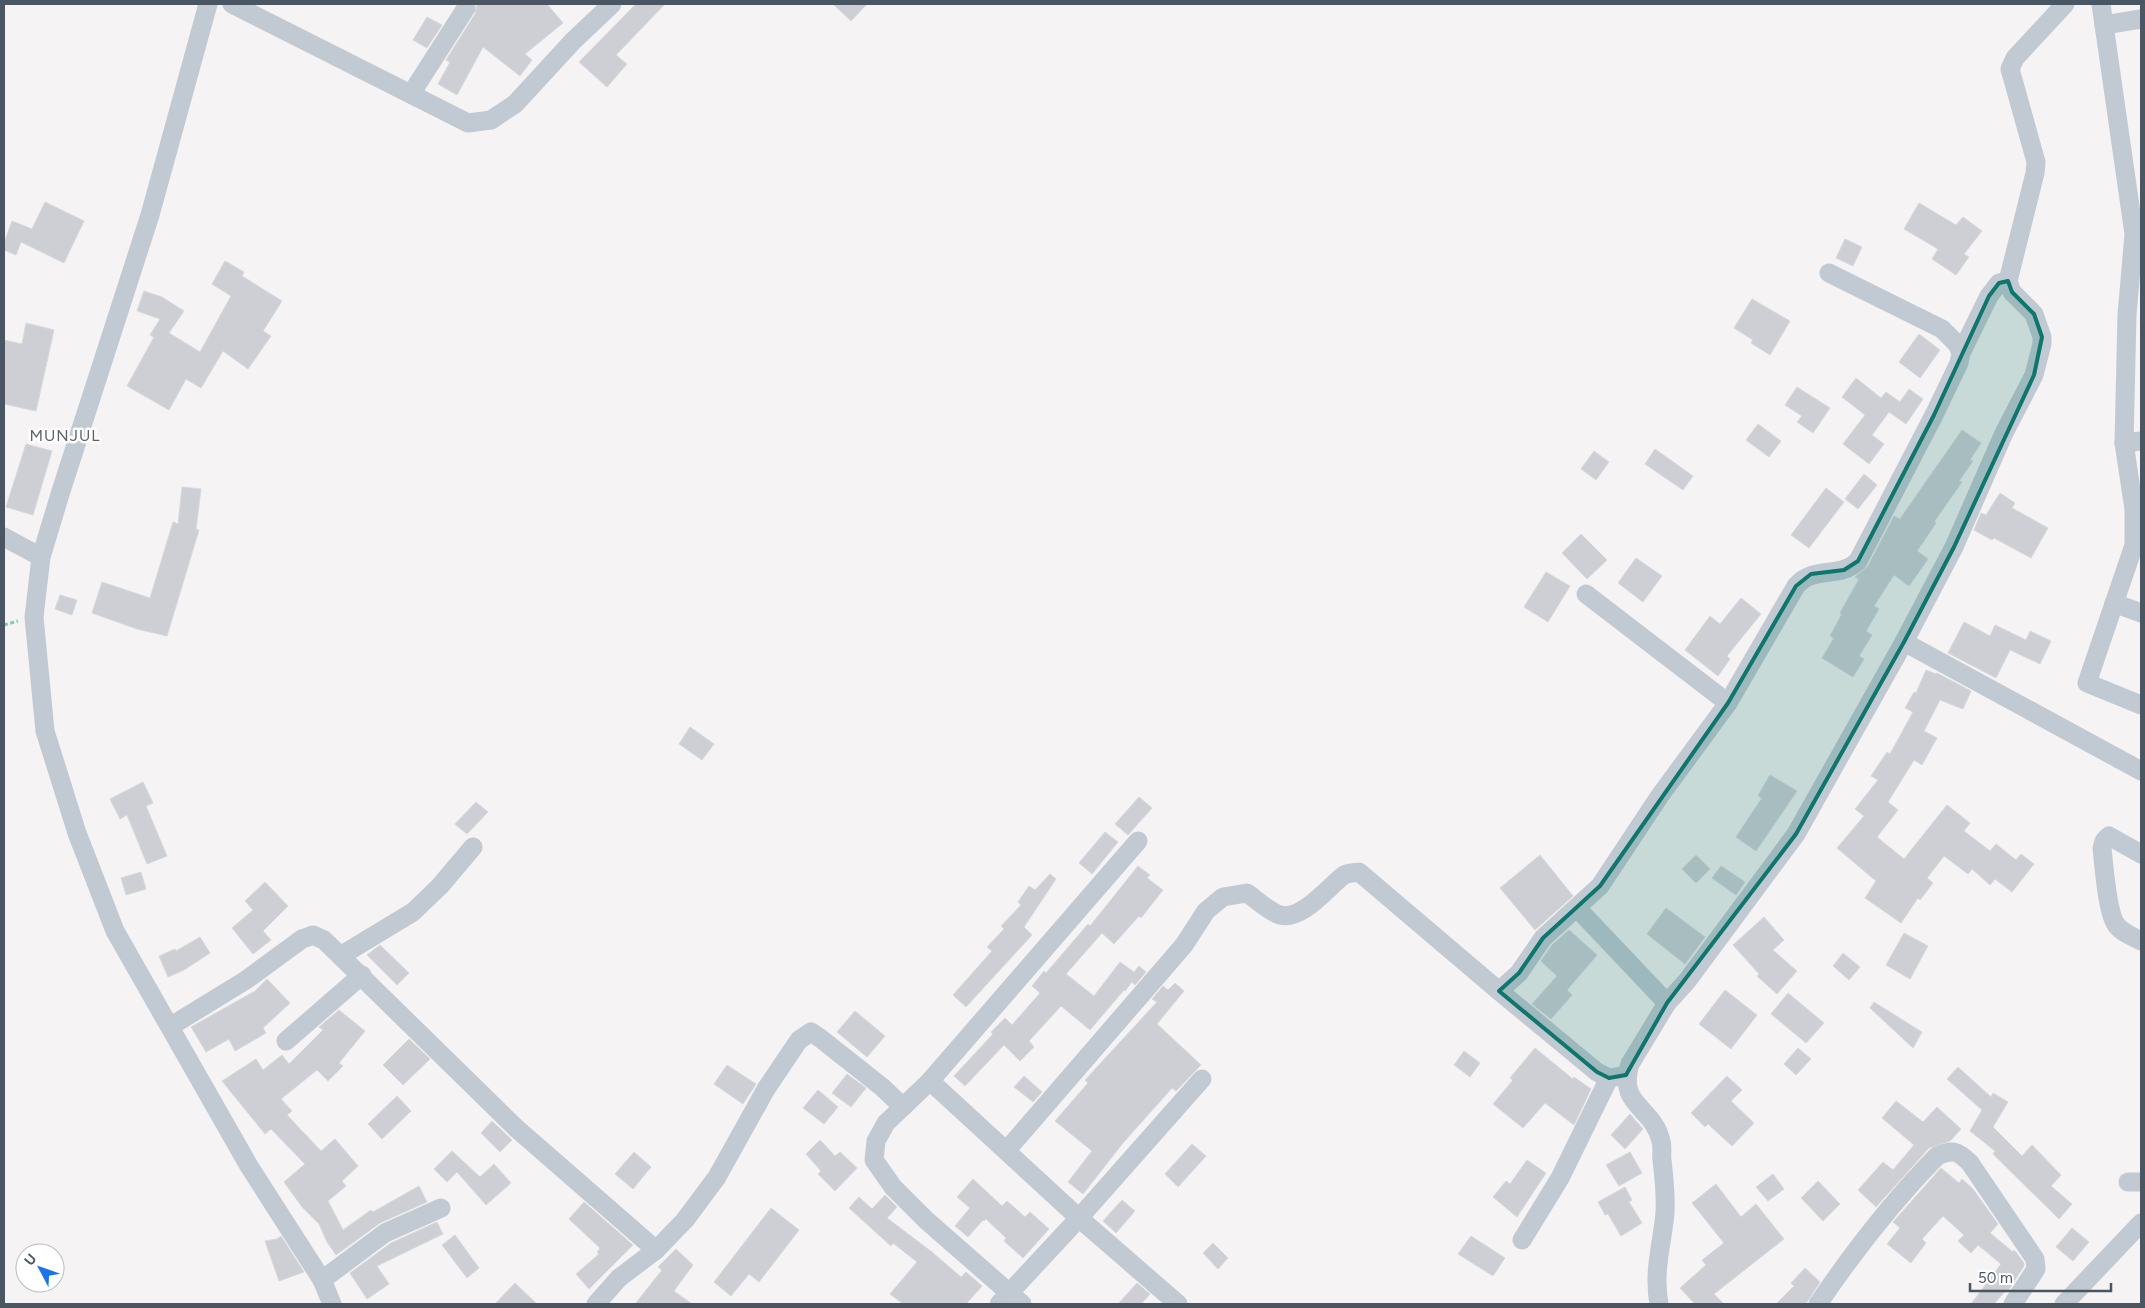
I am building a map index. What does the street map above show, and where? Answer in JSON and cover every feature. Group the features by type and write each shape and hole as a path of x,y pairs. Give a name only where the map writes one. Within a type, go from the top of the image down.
{"street":[{"path":"208,4 150,215 60,491 41,557 34,617 45,731 77,833 115,931 171,1026 249,1166 322,1280 332,1304"},
{"path":"232,4 468,123 491,120 515,104 573,41 612,4"},
{"path":"1522,1240 1618,1077 1630,1064 1667,1003 1688,981 1796,834 1904,642 1954,547 2004,433 2034,375 2042,337 2034,314 2012,292 2008,281 2035,173 2036,162 2010,69 2015,58 2066,4"},
{"path":"2102,4 2137,233 2132,442 2138,509 2138,546 2114,603 2087,683 2141,705"},
{"path":"411,94 466,8"},
{"path":"2104,25 2141,19"},
{"path":"1829,273 1942,329 1957,344 1961,353"},
{"path":"1499,991 1519,973 1543,938 1600,886 1659,797 1728,703 1796,586 1802,579 1811,574 1844,570 1851,568 1858,561 1934,415 1961,353 1989,296 1999,283 2008,281"},
{"path":"4,537 41,557"},
{"path":"1586,594 1728,703"},
{"path":"2114,603 2141,613"},
{"path":"1904,642 2141,771"},
{"path":"2141,854 2108,836 2102,848 2111,910 2115,923 2123,932 2141,941"},
{"path":"1138,841 930,1081 886,1123 876,1141 874,1160 893,1187 1010,1301 1079,1218 1202,1080"},
{"path":"342,955 413,912 440,886 473,847"},
{"path":"1007,1150 1184,945 1206,911 1224,897 1247,893 1278,915 1288,916 1298,913 1329,890 1346,874 1359,872 1598,1072 1618,1077 1626,1084 1628,1093 1653,1121 1662,1141 1665,1173 1663,1186 1665,1211 1655,1285 1659,1304"},
{"path":"1576,908 1667,1003"},
{"path":"171,1026 246,980 302,939 313,935 319,937 342,955 516,1128 656,1250"},
{"path":"286,1041 362,975"},
{"path":"596,1304 618,1278 656,1250 685,1220 717,1177 766,1089 799,1040 812,1032 876,1082 903,1107"},
{"path":"930,1081 1079,1218 1178,1304"},
{"path":"1818,1304 1881,1216 1937,1156 1948,1151 1960,1154 1970,1163 2035,1259 2036,1269 2013,1304"},
{"path":"322,1280 385,1232 441,1208"},
{"path":"2064,1304 2141,1223"}],"highlighted area":[{"path":"2008,281 2012,292 2034,314 2042,337 2034,375 1954,547 1904,642 1796,834 1667,1003 1626,1075 1609,1078 1597,1072 1499,991 1519,973 1543,938 1600,886 1728,703 1796,586 1811,574 1844,570 1858,561 1934,415 1989,296 1999,283"}],"building":[{"path":"477,4 547,4 563,23 525,54 532,60 520,76 483,47 457,95 438,84 450,62 446,60 475,14"},
{"path":"636,4 665,4 616,55 627,64 607,87 579,62"},
{"path":"833,4 867,4 851,21"},
{"path":"427,17 442,25 427,48 413,40"},
{"path":"45,202 84,221 64,263 21,242 16,255 4,250 4,243 12,221 32,229"},
{"path":"1919,203 1956,225 1963,217 1982,231 1964,254 1969,257 1956,275 1932,259 1938,249 1904,229"},
{"path":"1845,239 1862,247 1853,266 1836,258"},
{"path":"225,261 244,272 242,276 282,301 263,331 271,336 248,369 223,351 201,388 186,379 169,410 127,386 154,337 150,335 160,319 137,311 144,291 162,297 184,311 169,333 200,352 231,296 212,284"},
{"path":"1752,299 1790,321 1770,355 1751,343 1753,340 1734,328"},
{"path":"26,323 54,330 36,411 4,404 4,340 22,344"},
{"path":"1919,334 1940,350 1920,378 1899,362"},
{"path":"1856,378 1881,398 1886,392 1900,402 1909,389 1923,399 1906,424 1889,412 1872,435 1884,444 1869,464 1843,444 1865,415 1842,397"},
{"path":"1797,387 1830,408 1813,433 1797,422 1802,416 1785,405"},
{"path":"1758,424 1781,441 1769,457 1746,440"},
{"path":"1962,430 1981,443 1970,460 1973,461 1959,481 1962,482 1934,522 1936,523 1917,551 1928,559 1909,586 1894,575 1874,606 1879,609 1866,631 1872,635 1859,656 1864,659 1853,677 1822,658 1834,638 1830,636 1842,614 1840,613 1859,579 1855,577 1868,566 1894,516 1900,519"},
{"path":"26,444 52,451 33,515 6,507"},
{"path":"1655,449 1693,476 1683,490 1645,464"},
{"path":"1594,451 1609,462 1596,480 1581,469"},
{"path":"1864,474 1877,485 1858,509 1845,499"},
{"path":"182,487 201,489 196,529 199,530 167,636 137,629 92,613 102,582 150,598 173,522 178,524"},
{"path":"1826,488 1844,502 1809,548 1791,535"},
{"path":"2000,493 2015,503 2012,508 2048,528 2031,558 1994,538 1992,540 1974,530 1981,513 1986,515"},
{"path":"1581,534 1607,560 1587,579 1562,553"},
{"path":"1636,558 1662,576 1643,602 1618,583"},
{"path":"1546,572 1570,586 1548,622 1524,607"},
{"path":"60,595 77,600 72,615 55,609"},
{"path":"1741,598 1761,614 1727,656 1730,659 1718,676 1685,650 1710,616 1720,624"},
{"path":"1964,622 1990,636 1995,625 2026,640 2030,631 2051,641 2040,664 2010,650 1996,678 1948,653"},
{"path":"1926,670 1937,673 1971,691 1963,709 1940,700 1924,731 1937,738 1922,765 1914,760 1888,802 1898,810 1877,837 1904,859 1947,805 1970,823 1964,831 1990,851 1996,844 2016,860 2021,854 2034,864 2012,892 1995,879 1990,885 1972,869 1968,874 1944,856 1927,878 1933,883 1920,900 1918,898 1901,923 1865,898 1876,881 1837,848 1864,816 1855,809 1878,780 1871,776 1887,752 1890,754 1913,712 1905,708 1914,692 1916,693"},
{"path":"690,727 714,744 702,760 679,744"},
{"path":"1770,775 1797,791 1756,851 1736,837 1762,798 1758,796"},
{"path":"143,782 153,803 146,806 167,856 147,864 127,815 120,819 110,799"},
{"path":"1139,797 1152,808 1128,835 1115,824"},
{"path":"476,802 488,812 467,834 455,824"},
{"path":"1105,832 1118,842 1092,874 1079,863"},
{"path":"1540,855 1573,896 1535,930 1500,888"},
{"path":"1696,855 1710,869 1696,883 1682,869"},
{"path":"1138,866 1150,875 1147,878 1163,890 1141,918 1139,916 1114,944 1102,933 1066,974 1094,996 1120,962 1134,972 1139,966 1146,972 1135,985 1132,982 1124,990 1090,1030 1061,1006 1029,1041 1034,1047 1020,1061 1004,1045 965,1086 954,1076 993,1034 991,1032 1005,1018 1012,1025 1040,993 1032,986 1044,971 1046,973 1088,924 1090,926"},
{"path":"1721,866 1745,882 1736,895 1712,878"},
{"path":"141,872 146,889 126,895 121,878"},
{"path":"1050,874 1056,879 1024,927 1032,935 966,1007 953,995 992,951 987,947 1004,929 1001,926 1021,905 1018,902 1029,886 1035,890"},
{"path":"265,882 288,906 263,931 271,940 253,954 232,928 253,910 245,901"},
{"path":"1666,908 1705,937 1685,964 1647,934"},
{"path":"1764,917 1784,940 1773,950 1797,971 1777,994 1757,976 1759,974 1733,945"},
{"path":"1569,930 1597,955 1567,990 1572,995 1551,1019 1532,1004 1557,976 1541,961 1552,945"},
{"path":"1904,933 1928,946 1910,979 1886,965"},
{"path":"200,937 210,953 184,970 168,977 159,956 175,949 176,951"},
{"path":"380,945 409,973 397,985 367,955"},
{"path":"1843,953 1860,967 1849,980 1833,966"},
{"path":"267,979 290,1003 263,1028 266,1033 235,1051 229,1039 206,1052 191,1027 255,991"},
{"path":"1175,983 1184,991 1157,1024 1201,1065 1176,1091 1172,1088 1123,1143 1083,1194 1068,1182 1092,1151 1055,1121 1088,1083 1085,1080 1157,1002 1152,999 1163,986 1168,990"},
{"path":"1725,990 1757,1015 1731,1049 1699,1024"},
{"path":"1788,993 1824,1023 1806,1043 1771,1014"},
{"path":"1874,1002 1922,1032 1913,1048 1870,1008"},
{"path":"339,1010 365,1031 339,1063 343,1066 328,1081 317,1070 281,1099 292,1111 287,1115 321,1151 335,1139 358,1166 342,1181 346,1186 328,1201 343,1230 371,1210 373,1212 419,1186 427,1202 380,1223 336,1255 327,1242 319,1224 302,1207 284,1182 305,1164 271,1129 265,1134 222,1081 256,1059 263,1070 282,1055 289,1064 323,1030 319,1027"},
{"path":"855,1011 885,1036 867,1057 837,1032"},
{"path":"409,1039 430,1059 403,1085 383,1065"},
{"path":"1535,1048 1573,1079 1574,1077 1591,1089 1574,1125 1545,1103 1523,1128 1493,1104 1513,1080 1510,1078"},
{"path":"1798,1048 1811,1059 1796,1075 1784,1064"},
{"path":"1464,1051 1480,1063 1470,1077 1454,1065"},
{"path":"727,1065 756,1084 743,1104 714,1084"},
{"path":"1958,1067 1991,1097 1993,1093 2008,1102 1993,1127 2022,1156 2032,1145 2061,1175 2051,1186 2072,1204 2059,1219 1993,1154 1995,1151 1970,1131 1982,1110 1947,1079"},
{"path":"847,1074 866,1088 851,1107 832,1093"},
{"path":"1024,1076 1042,1092 1033,1102 1014,1087"},
{"path":"1727,1076 1742,1090 1731,1101 1754,1123 1732,1146 1708,1124 1705,1127 1691,1113"},
{"path":"818,1090 838,1107 824,1124 803,1108"},
{"path":"397,1096 411,1111 382,1139 368,1124"},
{"path":"1896,1101 1923,1122 1937,1107 1961,1129 1950,1141 1929,1148 1876,1207 1858,1190 1883,1162 1893,1170 1914,1145 1882,1118"},
{"path":"1630,1114 1643,1129 1625,1149 1611,1135"},
{"path":"492,1121 512,1140 500,1152 481,1133"},
{"path":"820,1140 835,1156 840,1152 857,1168 835,1191 818,1174 821,1171 806,1154"},
{"path":"1192,1144 1206,1156 1178,1187 1165,1174"},
{"path":"452,1151 480,1177 494,1164 511,1183 486,1205 457,1172 447,1182 434,1169"},
{"path":"634,1152 651,1167 633,1189 615,1174"},
{"path":"1630,1152 1642,1173 1619,1186 1606,1165"},
{"path":"1527,1160 1546,1173 1517,1217 1493,1197 1506,1181 1510,1184"},
{"path":"1941,1168 1959,1183 1962,1179 1973,1189 1998,1224 1990,1233 2013,1252 2014,1250 2024,1263 2008,1291 2007,1289 1994,1304 1971,1304 2001,1264 1978,1245 1971,1253 1958,1241 1964,1235 1943,1216 1922,1239 1926,1243 1911,1263 1887,1244 1900,1228 1893,1222"},
{"path":"1773,1174 1784,1189 1768,1201 1756,1187"},
{"path":"973,1179 1002,1206 1007,1201 1025,1217 1030,1212 1049,1229 1023,1258 1004,1241 1006,1238 986,1219 968,1237 955,1226 970,1208 957,1197"},
{"path":"1818,1181 1840,1204 1823,1221 1801,1198"},
{"path":"1716,1184 1741,1217 1756,1204 1784,1239 1714,1294 1724,1304 1695,1304 1680,1288 1706,1265 1702,1260 1724,1243 1692,1203"},
{"path":"1625,1187 1632,1200 1629,1202 1642,1223 1621,1236 1608,1214 1605,1215 1598,1202"},
{"path":"885,1195 897,1207 887,1218 961,1277 966,1272 982,1286 966,1304 903,1304 890,1294 917,1262 893,1243 891,1246 849,1208 859,1197 872,1209"},
{"path":"1122,1200 1135,1211 1116,1233 1103,1221"},
{"path":"584,1202 633,1245 589,1289 576,1274 599,1254 597,1252 600,1248 569,1219"},
{"path":"771,1208 799,1230 759,1282 749,1274 731,1296 714,1282"},
{"path":"437,1222 443,1234 377,1266 389,1284 367,1299 350,1273 391,1243"},
{"path":"2072,1228 2089,1242 2073,1261 2056,1247"},
{"path":"455,1235 479,1268 467,1278 442,1245"},
{"path":"281,1236 304,1272 279,1281 265,1241 277,1239"},
{"path":"1471,1236 1505,1258 1493,1276 1458,1254"},
{"path":"1213,1243 1228,1258 1218,1269 1203,1253"},
{"path":"676,1249 693,1265 674,1291 692,1304 635,1304 662,1270 658,1267"},
{"path":"1805,1268 1820,1282 1807,1302 1805,1304 1776,1304 1794,1286 1791,1283"},
{"path":"515,1283 537,1304 495,1304"},
{"path":"1137,1283 1150,1294 1141,1304 1118,1304"}],"district":[{"name":"MUNJUL","path":"65,435"}]}
